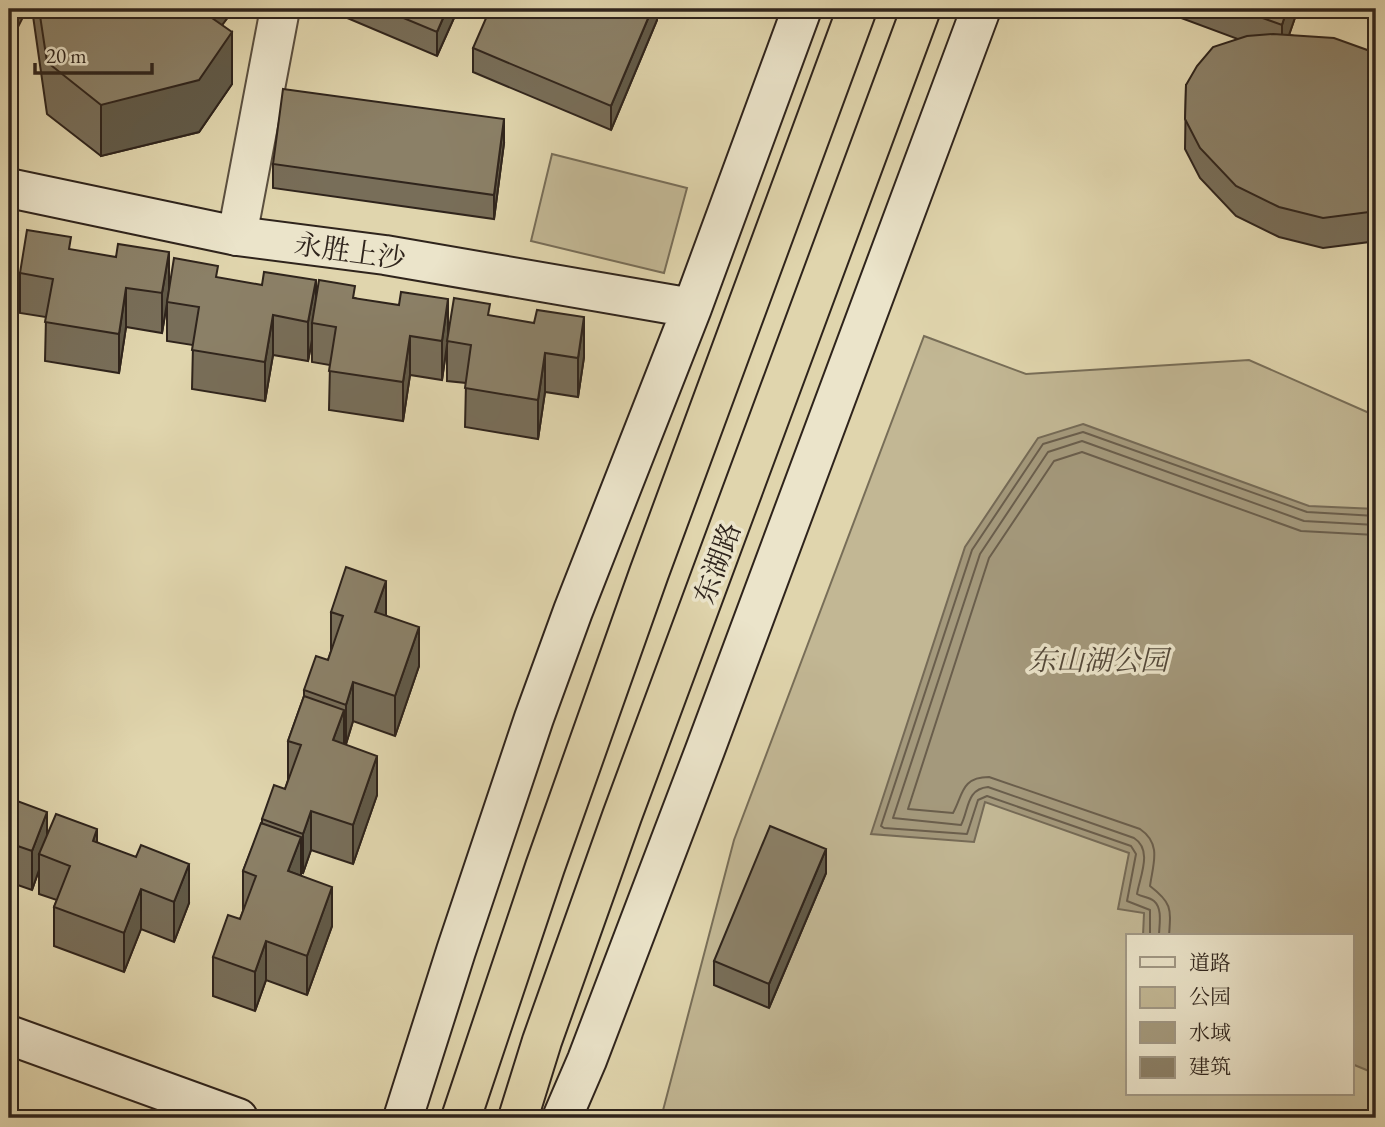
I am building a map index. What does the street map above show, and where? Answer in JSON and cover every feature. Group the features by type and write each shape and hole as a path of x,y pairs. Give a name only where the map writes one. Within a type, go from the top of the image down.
{"highway":[{"path":"461,1118 527,919 649,573 857,9"},
{"name":"东湖路","path":"518,1118 542,1041 622,816 921,9"}],"main road":[{"path":"237,236 280,9"},
{"path":"403,1118 456,951 573,611 692,308 802,9"},
{"path":"562,1118 587,1060 705,750 981,9"},
{"name":"永胜上沙","path":"9,188 237,236 385,255 692,308"},
{"path":"9,1035 238,1118"}],"green space":[{"path":"552,154 687,188 664,273 531,241"},
{"name":"东山湖公园","path":"924,336 1026,374 1249,360 1376,416 1376,1118 661,1118 734,840"}],"water":[{"path":"1083,424 1309,506 1376,509 1376,1074 1354,1065 1354,934 1143,934 1144,913 1118,909 1129,853 985,802 974,842 871,834 965,547 1038,438"}],"building":[{"path":"39,9 199,9 232,32 199,80 101,105 47,62"},
{"path":"382,9 447,9 437,32"},
{"path":"490,9 652,9 611,106 473,48"},
{"path":"1238,9 1287,9 1282,25"},
{"path":"1273,34 1334,38 1370,51 1376,56 1376,209 1323,218 1279,207 1236,186 1200,148 1185,119 1186,85 1197,66 1213,47 1247,36"},
{"path":"283,89 504,119 494,195 273,164"},
{"path":"9,229 18,231 12,271 9,271"},
{"path":"27,230 71,237 69,249 116,257 118,244 169,252 162,293 126,288 119,334 45,322 53,279 20,273"},
{"path":"174,258 218,266 216,277 262,285 264,272 316,280 308,322 273,315 265,362 192,350 199,307 167,302"},
{"path":"319,280 355,286 353,298 399,305 401,292 448,299 442,341 410,336 403,382 329,371 336,327 312,323"},
{"path":"454,298 490,304 488,315 534,323 537,310 584,317 578,358 545,353 538,400 465,388 471,345 447,341"},
{"path":"346,567 386,581 375,612 419,627 395,696 353,682 346,705 304,690 316,656 328,660 343,616 331,612"},
{"path":"304,696 344,710 333,740 377,756 353,825 311,811 303,834 262,819 274,785 285,789 301,745 288,741"},
{"path":"9,798 47,812 32,851 9,843"},
{"path":"56,814 97,829 93,841 136,857 141,845 189,864 174,902 141,889 124,933 54,907 70,866 39,854"},
{"path":"261,823 301,837 288,871 332,887 307,956 266,941 255,972 213,957 228,915 240,919 256,876 243,871"},
{"path":"770,826 826,849 769,984 714,961"}]}
